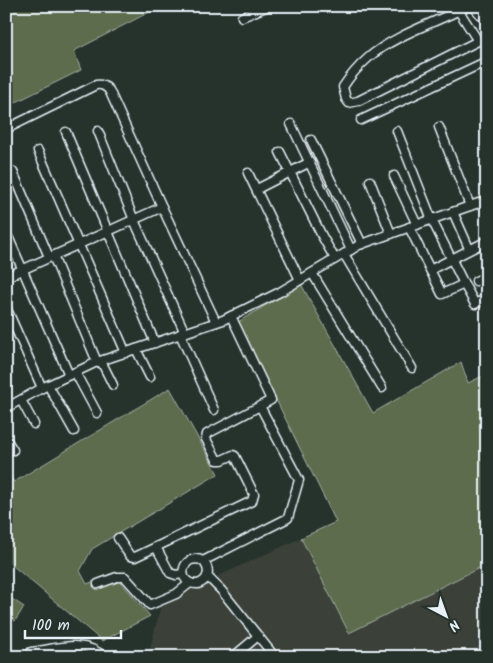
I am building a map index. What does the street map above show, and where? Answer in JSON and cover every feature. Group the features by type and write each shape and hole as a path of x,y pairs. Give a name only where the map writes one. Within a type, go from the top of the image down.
{"street":[{"path":"242,16 268,6"},
{"path":"459,11 478,41 358,101 349,103 343,87 369,58 386,45 468,6"},
{"path":"473,6 487,22"},
{"path":"466,22 480,14"},
{"path":"361,120 487,61"},
{"path":"6,129 96,85 101,84 109,90 216,322"},
{"path":"291,124 310,162 348,252 412,368"},
{"path":"439,127 470,206"},
{"path":"98,131 214,410"},
{"path":"397,131 432,220 451,260 475,304 487,298"},
{"path":"66,132 155,343"},
{"path":"311,140 362,244"},
{"path":"38,151 126,353"},
{"path":"280,152 335,259"},
{"path":"257,189 310,162"},
{"path":"13,172 99,362 113,385"},
{"path":"248,173 300,280"},
{"path":"394,176 430,270 442,294 464,284"},
{"path":"370,181 391,234"},
{"path":"6,408 45,386 99,362 231,316 280,292 362,244 487,200"},
{"path":"6,276 162,207"},
{"path":"452,212 468,246"},
{"path":"6,232 22,270 72,374 97,412"},
{"path":"430,270 487,241"},
{"path":"312,273 382,388"},
{"path":"476,281 487,276"},
{"path":"6,307 45,386 74,431"},
{"path":"118,538 130,556 135,556 252,501 254,494 235,456 217,460 206,437 208,432 271,400 231,316"},
{"path":"136,349 150,377"},
{"path":"21,400 34,424"},
{"path":"203,562 288,518 299,480 260,406"},
{"path":"6,439 12,450"},
{"path":"156,547 170,573 176,575 183,574"},
{"path":"194,559 203,562 207,568 207,576 202,583 190,583 186,581 183,574 187,562 194,559"},
{"path":"207,576 221,590 275,657"},
{"path":"98,584 117,577 124,577 150,604 176,594 190,583"},
{"path":"233,657 258,636"},
{"path":"29,657 31,652 81,645 94,649 104,657"}],"shaded area":[{"path":"301,538 349,633 487,564 487,657 283,657 268,639 247,657 148,657 161,605 179,594"}],"green space":[{"path":"6,6 161,6 74,51 81,70 6,107"},
{"path":"301,284 373,413 461,362 468,383 487,374 487,564 349,633 301,538 336,522 238,322"},
{"path":"170,388 218,474 92,549 80,571 87,584 113,573 150,616 102,641 6,560 6,470 14,482"},
{"path":"6,595 24,607 15,621 6,615"}]}
